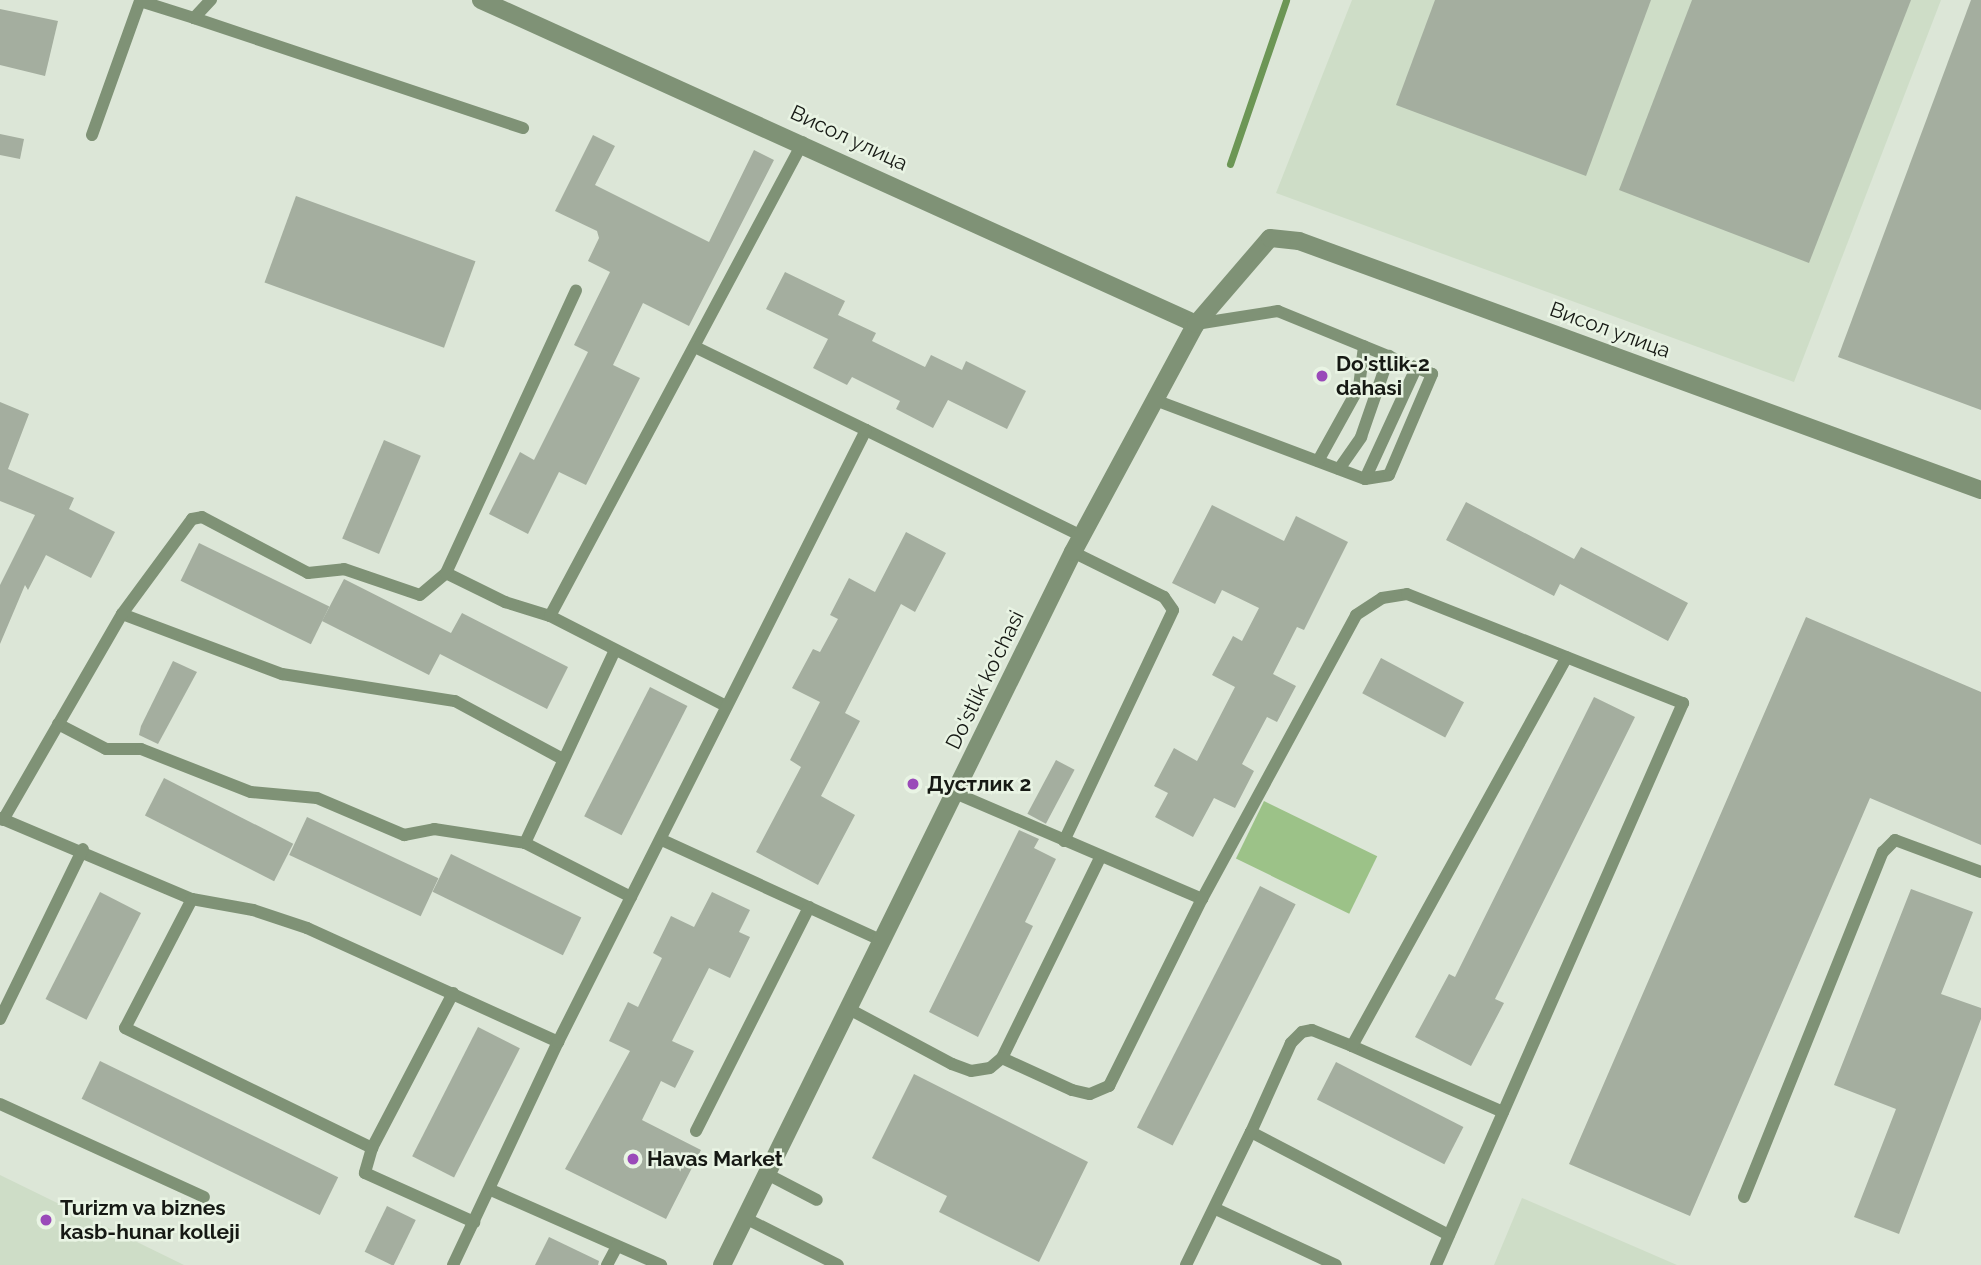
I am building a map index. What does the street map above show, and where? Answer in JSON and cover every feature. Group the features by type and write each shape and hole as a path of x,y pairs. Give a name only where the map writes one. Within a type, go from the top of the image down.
{"street":[{"name":"Висол улица","path":"481,0 803,142 1196,324"},
{"name":"Висол улица","path":"1234,276 1270,238 1299,241 1981,490"},
{"name":"Do'stlik ko'chasi","path":"722,1265 1077,544 1196,324 1234,276"}],"lane":[{"path":"194,19 211,0"},
{"path":"92,135 140,1 523,128"},
{"path":"550,616 803,142"},
{"path":"558,1042 307,928 253,910 192,900 83,849 2,819 122,614 174,537 202,517 308,573 344,569 420,595 446,573 576,291"},
{"path":"1155,400 1365,479 1389,475 1432,374 1278,311 1196,324"},
{"path":"1318,461 1359,387 1364,346"},
{"path":"695,347 866,430 1077,544 1164,597 1173,610 1064,841"},
{"path":"1339,469 1361,437 1389,356"},
{"path":"1365,479 1416,368"},
{"path":"453,1265 491,1191 558,1042 866,430"},
{"path":"446,573 505,602 550,616 726,706"},
{"path":"1002,1058 1072,1090 1090,1094 1109,1086 1202,899 1321,672 1356,615 1373,603 1407,594 1684,703 1436,1265"},
{"path":"122,614 282,674 455,701 561,758"},
{"path":"525,843 561,758 615,649"},
{"path":"1352,1046 1567,657"},
{"path":"58,724 106,749 141,749 251,792 317,798 404,835 434,829 525,843 631,897"},
{"path":"955,793 1202,899"},
{"path":"662,840 883,941"},
{"path":"1744,1197 1883,852 1895,840 1981,872"},
{"path":"0,1019 83,849"},
{"path":"849,1009 971,1071 982,1071 1002,1058 1101,856"},
{"path":"192,900 125,1028 372,1148"},
{"path":"696,1131 809,907"},
{"path":"453,993 372,1148 365,1173 474,1222"},
{"path":"1186,1265 1218,1210 1291,1043 1301,1032 1312,1030 1503,1112"},
{"path":"0,1104 204,1198"},
{"path":"1251,1132 1449,1235"},
{"path":"767,1174 817,1200"},
{"path":"491,1191 661,1265"},
{"path":"1218,1210 1336,1265"},
{"path":"745,1218 838,1265"},
{"path":"607,1265 617,1246"}],"shaded area":[{"path":"1352,0 1941,0 1794,382 1276,193"},
{"name":"Turizm va biznes kasb-hunar kolleji","path":"0,1175 184,1265 0,1265"},
{"path":"1522,1198 1677,1265 1494,1265"}],"green space":[{"path":"1264,801 1377,856 1349,914 1236,859"}],"building":[{"path":"1435,0 1651,0 1586,176 1396,105"},
{"path":"1692,0 1911,0 1809,263 1619,190"},
{"path":"1971,0 1981,0 1981,410 1838,357"},
{"path":"0,9 58,21 45,76 0,65"},
{"path":"0,134 24,139 20,159 0,155"},
{"path":"593,135 615,146 595,185 709,242 754,150 774,160 689,326 643,303 613,365 640,378 586,485 559,472 528,534 489,514 520,452 534,460 588,352 574,345 610,272 588,261 599,238 597,231 555,211"},
{"path":"296,196 475,261 444,348 265,282"},
{"path":"785,272 845,301 838,315 876,333 872,341 925,367 931,355 962,370 966,361 1026,391 1007,429 948,400 933,428 896,409 900,401 852,377 847,385 813,368 828,339 766,309"},
{"path":"0,402 29,414 8,469 74,498 69,509 115,532 91,578 46,555 28,590 25,585 0,644 0,585 35,515 0,501"},
{"path":"384,440 421,456 379,554 342,538"},
{"path":"1466,502 1574,559 1581,547 1688,603 1668,641 1560,584 1554,596 1446,540"},
{"path":"1212,505 1284,541 1296,516 1348,542 1304,630 1297,627 1273,674 1296,686 1277,722 1267,717 1242,764 1254,771 1235,808 1214,798 1193,837 1155,817 1168,793 1154,786 1174,748 1197,761 1235,687 1212,675 1233,636 1242,641 1259,608 1222,590 1215,604 1172,583"},
{"path":"906,532 946,553 915,612 901,604 845,713 860,721 821,796 855,815 818,885 756,852 801,767 790,760 820,702 792,688 813,649 820,652 838,619 830,615 849,578 875,592"},
{"path":"199,543 329,607 311,644 181,581"},
{"path":"344,579 451,633 462,613 568,667 547,709 440,654 429,675 322,621"},
{"path":"1806,617 1981,692 1981,845 1870,798 1690,1216 1569,1164"},
{"path":"1381,658 1464,702 1445,737 1362,693"},
{"path":"173,661 197,672 158,744 139,735"},
{"path":"650,687 687,706 622,835 584,816"},
{"path":"1594,697 1635,717 1495,999 1504,1003 1471,1066 1415,1037 1449,974 1455,977"},
{"path":"1056,760 1075,770 1046,824 1027,814"},
{"path":"164,778 293,844 274,881 145,815"},
{"path":"307,817 438,878 421,916 289,855"},
{"path":"1019,830 1039,839 1034,848 1056,859 1025,922 1033,926 978,1037 929,1012"},
{"path":"451,854 581,918 563,955 433,892"},
{"path":"1260,886 1296,904 1173,1146 1137,1127"},
{"path":"1911,889 1973,912 1941,994 1981,1008 1981,1019 1899,1234 1854,1217 1896,1109 1834,1085"},
{"path":"100,892 141,913 87,1020 46,999"},
{"path":"712,892 750,910 739,932 750,937 730,978 709,968 672,1041 694,1051 675,1088 661,1081 642,1120 701,1150 666,1219 565,1169 630,1051 609,1041 628,1002 638,1007 662,958 653,953 671,916 694,927"},
{"path":"478,1027 520,1048 454,1178 412,1156"},
{"path":"100,1061 338,1177 320,1215 82,1099"},
{"path":"1336,1062 1463,1127 1444,1164 1317,1099"},
{"path":"914,1074 1088,1162 1039,1262 939,1212 947,1196 872,1158"},
{"path":"387,1206 416,1220 394,1265 365,1252"},
{"path":"549,1237 599,1261 598,1265 535,1265"}],"waterway":[{"path":"1230,164 1286,0"}],"place":[{"name":"Do'stlik-2 dahasi","path":"1322,376"},
{"name":"Дустлик 2","path":"913,784"},
{"name":"Havas Market","path":"633,1159"},
{"name":"Turizm va biznes kasb-hunar kolleji","path":"46,1220"}]}
